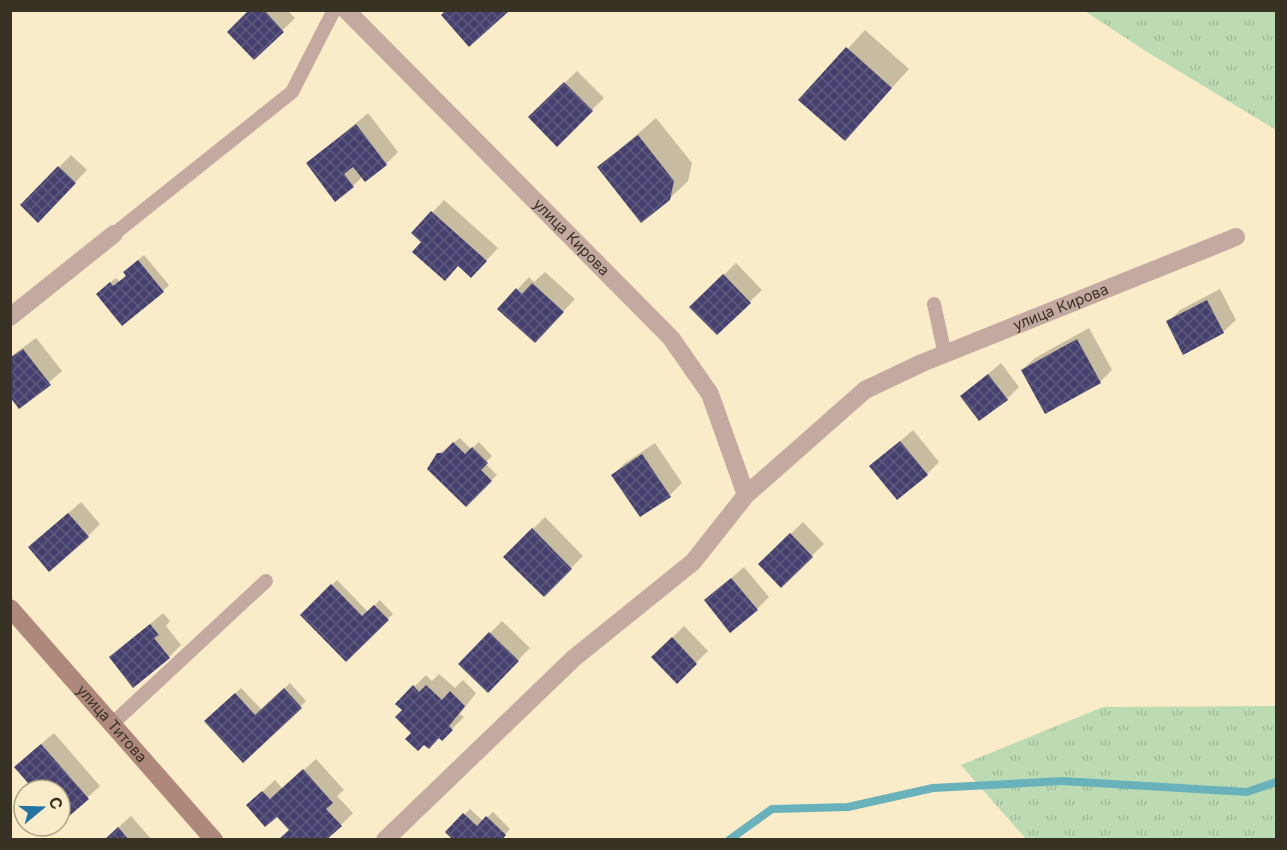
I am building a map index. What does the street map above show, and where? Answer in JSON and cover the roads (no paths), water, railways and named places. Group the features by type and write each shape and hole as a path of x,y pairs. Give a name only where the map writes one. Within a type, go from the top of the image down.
{"street":[{"name":"улица Кирова","path":"346,10 671,338 710,394 746,495"},
{"path":"10,317 114,234"},
{"name":"улица Кирова","path":"385,840 574,658 693,562 746,495 865,390 945,355 1236,237"},
{"name":"улица Титова","path":"10,608 213,840"}],"lane":[{"path":"114,234 292,92 334,10"},
{"path":"934,304 945,355"},
{"path":"112,724 266,581"}],"waterway":[{"path":"729,840 772,809 848,807 933,788 1062,781 1247,792 1276,782"}]}
